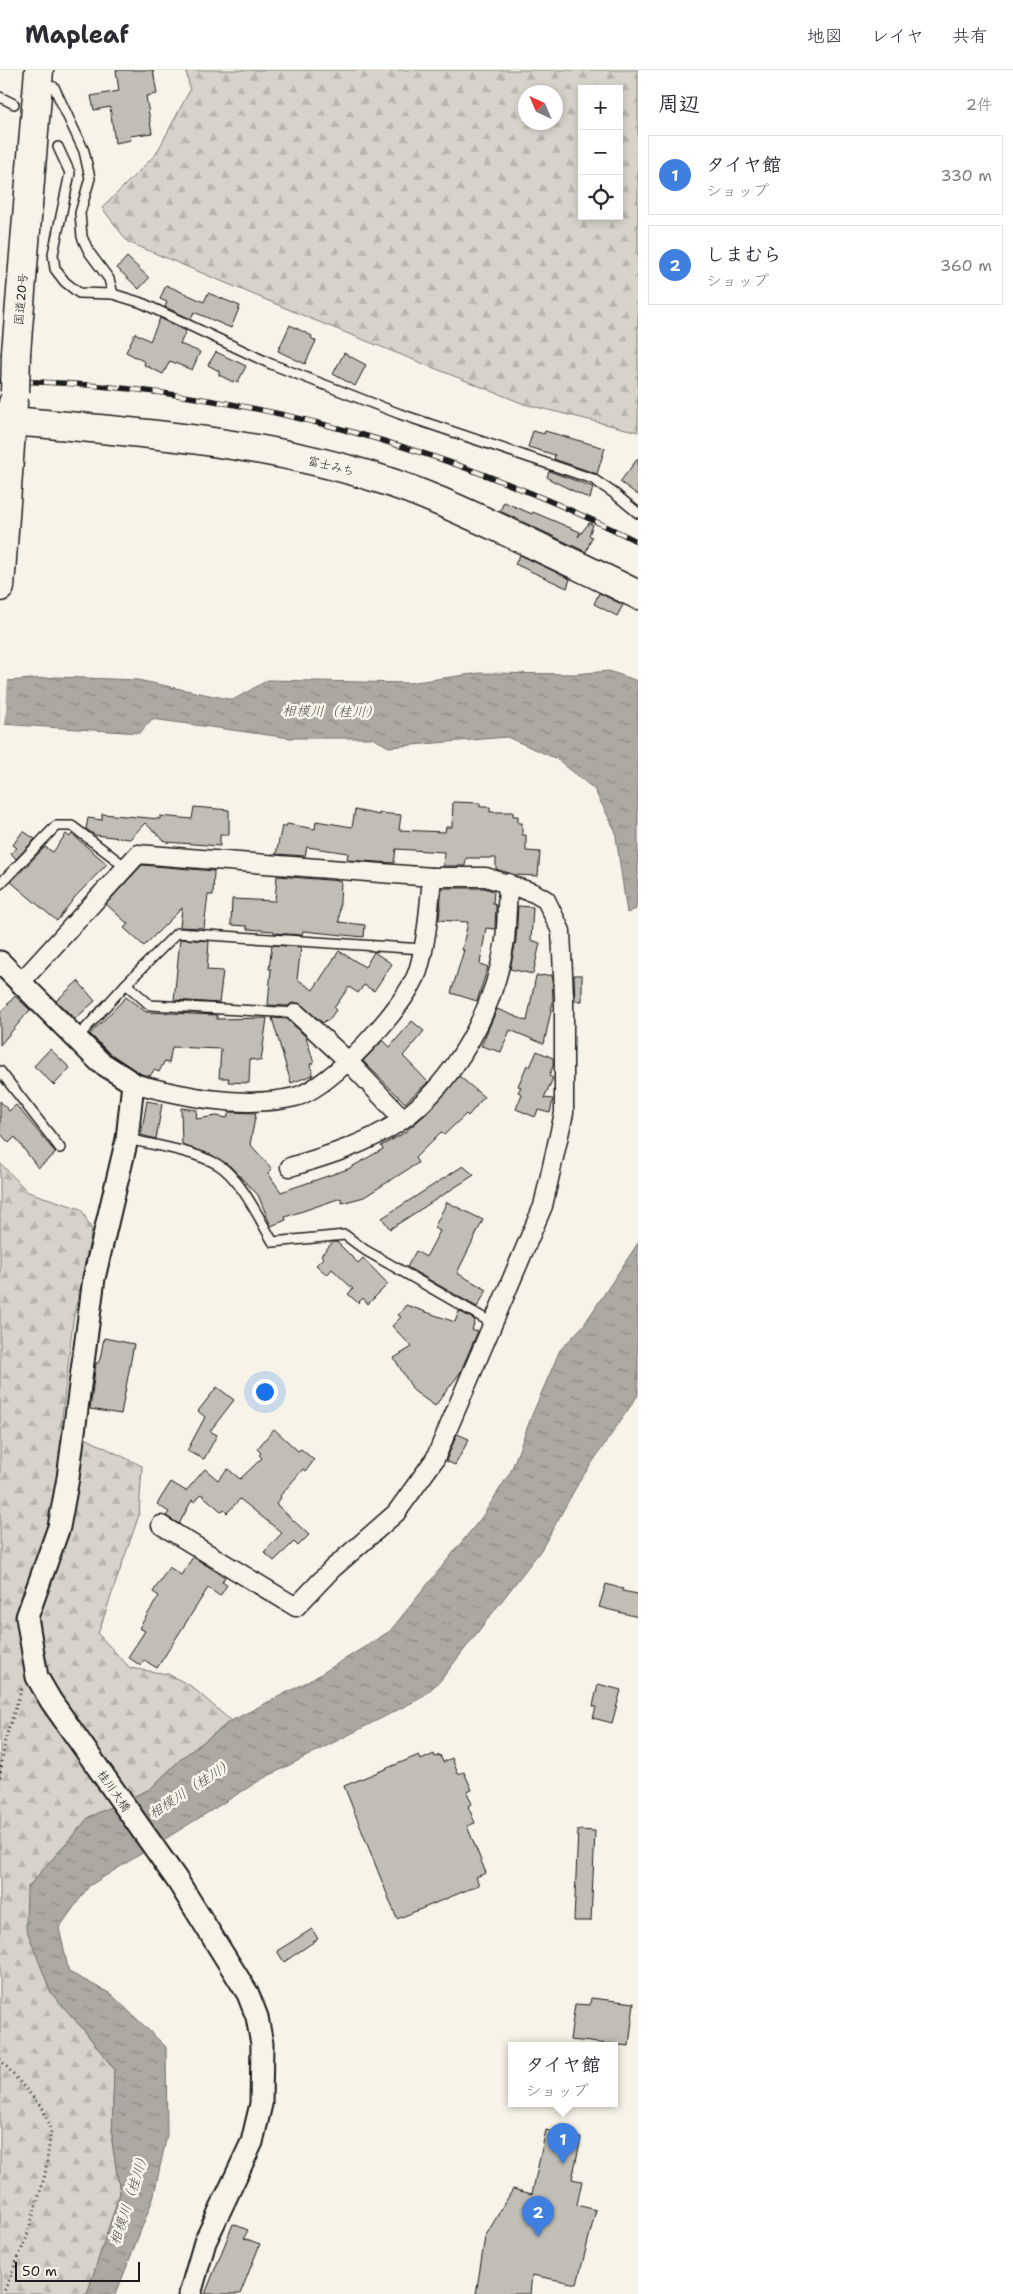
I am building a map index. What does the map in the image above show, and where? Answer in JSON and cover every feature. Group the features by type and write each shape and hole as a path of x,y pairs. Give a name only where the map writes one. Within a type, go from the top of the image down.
{"highway":[{"name":"国道20号","path":"0,587 8,486 6,421 14,392 39,77"},
{"name":"富士みち","path":"6,421 167,435 310,461 379,479 420,493 638,595"}],"street":[{"path":"21,982 138,854 432,877 486,877 534,892 546,900 561,931 564,996 564,1113 543,1206 435,1459 396,1513 332,1569 296,1607 161,1525"},
{"path":"0,962 100,1062 134,1083 196,1097 260,1102 297,1096 329,1079 348,1061 407,994 417,973 423,949 432,877"},
{"path":"290,1167 343,1151 400,1121 436,1090 471,1039 494,987 505,940 508,883"},
{"path":"296,1013 348,1061 402,1118"},
{"name":"桂川大橋","path":"134,1083 127,1139 94,1278 68,1478 59,1527 28,1616 37,1678 51,1701 177,1880 248,1994 257,2017 262,2044 262,2104 252,2142 205,2242 190,2294"}],"lane":[{"path":"39,77 54,87 84,151 90,178 80,213 82,237 89,252 109,280 113,294"},
{"path":"0,97 14,104"},
{"path":"58,147 70,173 53,254 55,269 65,282 79,294 113,294 142,303 271,364 400,414 593,479 638,513"},
{"path":"0,884 56,826 72,826 126,867"},
{"path":"78,1038 126,984 177,933 423,949"},
{"path":"126,984 150,1005 296,1013"},
{"path":"0,1071 60,1148"},
{"path":"127,1139 177,1150 218,1165 244,1192 273,1242 345,1235 365,1250 494,1324"}],"path":[{"path":"0,1777 5,1740 23,1684"},
{"path":"0,2059 43,2109 51,2130 45,2175 26,2239 3,2294"}],"green space":[{"path":"186,70 638,70 638,432 524,404 314,320 128,242 102,208 156,154 190,90"},
{"path":"0,1163 28,1192 81,1209 92,1230 73,1321 61,1426 142,1466 139,1515 98,1634 130,1668 168,1674 191,1686 231,1721 182,1758 150,1789 89,1817 27,1888 51,1992 114,2069 112,2141 120,2193 87,2294 0,2294"}],"water":[{"name":"相模川（桂川）","path":"609,671 638,681 638,874 636,909 627,913 615,830 594,789 557,759 507,737 389,747 372,738 290,738 152,719 140,733 0,724 0,679 7,681 57,677 138,680 233,700 268,680 408,683 480,673 575,674"},
{"name":"相模川（桂川）","path":"638,1243 638,1395 579,1482 541,1550 440,1681 421,1698 262,1779 89,1886 59,1928 69,1972 111,1994 166,2047 167,2135 153,2199 116,2294 87,2294 120,2193 112,2141 114,2069 83,2029 51,1993 26,1928 27,1888 89,1817 150,1789 182,1758 231,1721 313,1679 390,1631 482,1517 511,1471 532,1415 560,1350 583,1326"}],"pier":[{"path":"0,676 8,678 5,727 0,726"}],"building":[{"path":"116,70 153,70 157,94 146,96 152,133 130,136 131,140 115,143 110,107 94,110 91,96 119,91"},
{"path":"127,257 149,278 139,289 117,268"},
{"path":"166,285 204,302 208,293 240,306 231,328 194,312 191,319 165,307 167,302 160,299"},
{"path":"160,318 186,331 180,344 200,352 192,370 170,361 163,374 144,365 145,362 126,352 135,333 150,341"},
{"path":"290,325 312,336 311,338 316,341 305,364 278,351"},
{"path":"216,352 246,366 238,382 234,380 233,382 219,375 219,371 208,365"},
{"path":"344,353 366,365 355,386 333,374"},
{"path":"533,431 544,434 545,431 605,448 597,474 554,459 555,455 528,447"},
{"path":"638,458 638,495 620,482"},
{"path":"549,471 593,487 590,499 551,480 547,477"},
{"path":"504,502 580,532 578,537 589,523 593,525 589,535 592,537 586,552 500,511"},
{"path":"520,555 570,579 567,588 515,564"},
{"path":"599,593 623,605 617,616 594,604"},
{"path":"453,802 480,803 480,807 490,807 490,812 513,812 513,816 518,816 518,823 522,823 522,835 526,835 526,851 540,852 538,876 515,875 496,869 496,858 466,858 465,866 443,866 444,852 396,849 394,863 347,860 348,853 307,847 305,856 276,854 282,826 286,827 287,824 315,829 316,821 352,827 355,810 379,815 379,813 401,815 399,830 445,832 446,827 452,827"},
{"path":"194,807 229,810 229,835 220,835 220,846 166,842 145,823 130,839 95,835 86,829 88,818 102,820 102,814 160,819 160,816 192,819"},
{"path":"23,831 35,839 16,859 11,853 17,848 13,845"},
{"path":"66,834 70,837 72,834 107,864 75,897 57,921 11,882 45,847 53,852"},
{"path":"142,865 214,871 213,895 208,895 204,928 180,927 182,908 144,946 124,928 128,924 106,904"},
{"path":"277,876 341,881 339,922 365,925 364,937 303,931 302,935 274,933 274,931 247,929 247,926 231,925 232,899 275,901"},
{"path":"442,888 484,888 494,891 493,904 496,905 495,929 486,928 480,964 488,967 477,1001 451,993 464,950 462,950 468,922 439,920"},
{"path":"518,906 533,907 531,940 540,943 533,974 510,969 516,941"},
{"path":"180,939 209,941 207,970 223,971 219,1003 174,1000"},
{"path":"272,945 301,947 297,979 313,990 339,951 365,967 374,952 392,964 374,991 364,985 358,993 349,987 334,1008 336,1010 328,1021 326,1020 323,1023 299,1003 292,1003 288,1006 268,1005"},
{"path":"552,975 553,1001 544,1044 510,1030 501,1052 481,1046 497,1009 527,1021 536,976"},
{"path":"574,975 582,975 582,1001 575,1001"},
{"path":"78,981 95,1001 75,1019 56,1001"},
{"path":"15,996 30,1010 0,1045 0,1013"},
{"path":"126,997 146,1012 217,1015 217,1019 267,1018 261,1061 250,1059 249,1083 228,1082 229,1078 219,1078 221,1049 172,1047 169,1063 164,1062 159,1072 154,1070 150,1076 141,1074 108,1052 90,1034"},
{"path":"272,1018 287,1019 306,1037 314,1063 310,1064 313,1075 291,1083"},
{"path":"412,1021 424,1031 403,1056 428,1082 405,1103 363,1061 383,1040 390,1047"},
{"path":"50,1049 70,1068 54,1085 34,1066"},
{"path":"537,1051 553,1058 553,1066 549,1076 553,1078 544,1098 553,1099 550,1113 538,1110 535,1117 516,1109 522,1094 518,1092 521,1087 518,1086 527,1065 530,1067"},
{"path":"459,1076 484,1097 468,1116 466,1114 444,1135 441,1132 415,1158 418,1163 364,1197 342,1203 341,1198 285,1217 286,1220 271,1226 258,1195 230,1166 210,1154 182,1145 181,1108 197,1110 196,1119 217,1116 227,1118 229,1112 256,1113 250,1144 272,1169 268,1173 281,1192 348,1169 383,1149 381,1146 404,1133 427,1113"},
{"path":"0,1101 9,1111 16,1105 56,1153 38,1168 15,1137 9,1143 0,1133"},
{"path":"147,1101 162,1104 156,1139 141,1135"},
{"path":"463,1166 474,1175 390,1229 382,1218"},
{"path":"447,1202 483,1220 457,1273 487,1290 477,1307 407,1267 416,1251 426,1257 440,1231 434,1228"},
{"path":"333,1242 337,1242 358,1263 363,1258 388,1284 368,1304 363,1298 358,1303 348,1294 353,1289 332,1269 327,1275 316,1265 323,1258 321,1255"},
{"path":"406,1305 455,1322 459,1311 475,1320 472,1330 478,1331 460,1373 435,1406 414,1391 394,1358 412,1347 392,1326 401,1317 398,1315"},
{"path":"104,1338 134,1344 121,1414 90,1409 96,1363 100,1359"},
{"path":"217,1387 234,1400 210,1431 217,1435 204,1459 187,1451 205,1417 198,1411"},
{"path":"274,1429 298,1451 301,1449 314,1460 306,1471 303,1469 280,1496 281,1498 276,1504 309,1535 298,1546 294,1542 274,1561 264,1552 282,1533 240,1499 227,1513 224,1510 222,1512 201,1494 195,1502 192,1500 179,1524 166,1516 169,1512 157,1504 171,1482 186,1491 205,1469 218,1480 228,1469 240,1479 262,1458 259,1455 261,1453 257,1449"},
{"path":"457,1434 469,1439 455,1465 446,1461"},
{"path":"193,1557 225,1577 222,1582 227,1585 220,1596 208,1588 157,1668 144,1660 141,1666 128,1657 145,1631 139,1628 159,1596 153,1592 169,1567 181,1575"},
{"path":"606,1584 623,1589 622,1591 638,1594 638,1617 599,1607"},
{"path":"598,1684 621,1690 612,1723 593,1718 596,1707 593,1706"},
{"path":"434,1754 435,1757 440,1755 443,1762 452,1758 458,1774 464,1772 472,1790 467,1792 472,1804 468,1806 475,1823 467,1826 486,1873 476,1877 479,1885 397,1919 344,1786 419,1755 421,1760"},
{"path":"578,1830 595,1831 591,1921 574,1921"},
{"path":"312,1929 318,1939 284,1962 277,1951"},
{"path":"591,1998 634,2003 629,2046 618,2045 618,2042 570,2040 575,2004 590,2005"},
{"path":"546,2130 581,2138 572,2179 582,2181 577,2205 596,2210 577,2284 532,2275 530,2294 476,2294 485,2237 513,2189 532,2194"},
{"path":"233,2224 248,2230 244,2238 260,2244 240,2294 205,2294"}],"railway":[{"path":"0,381 72,384 143,391 215,401 286,415 356,433 425,454 493,478 559,505 638,542"}],"place":[{"name":"タイヤ館","path":"563,2164"},
{"name":"しまむら","path":"538,2237"}]}
